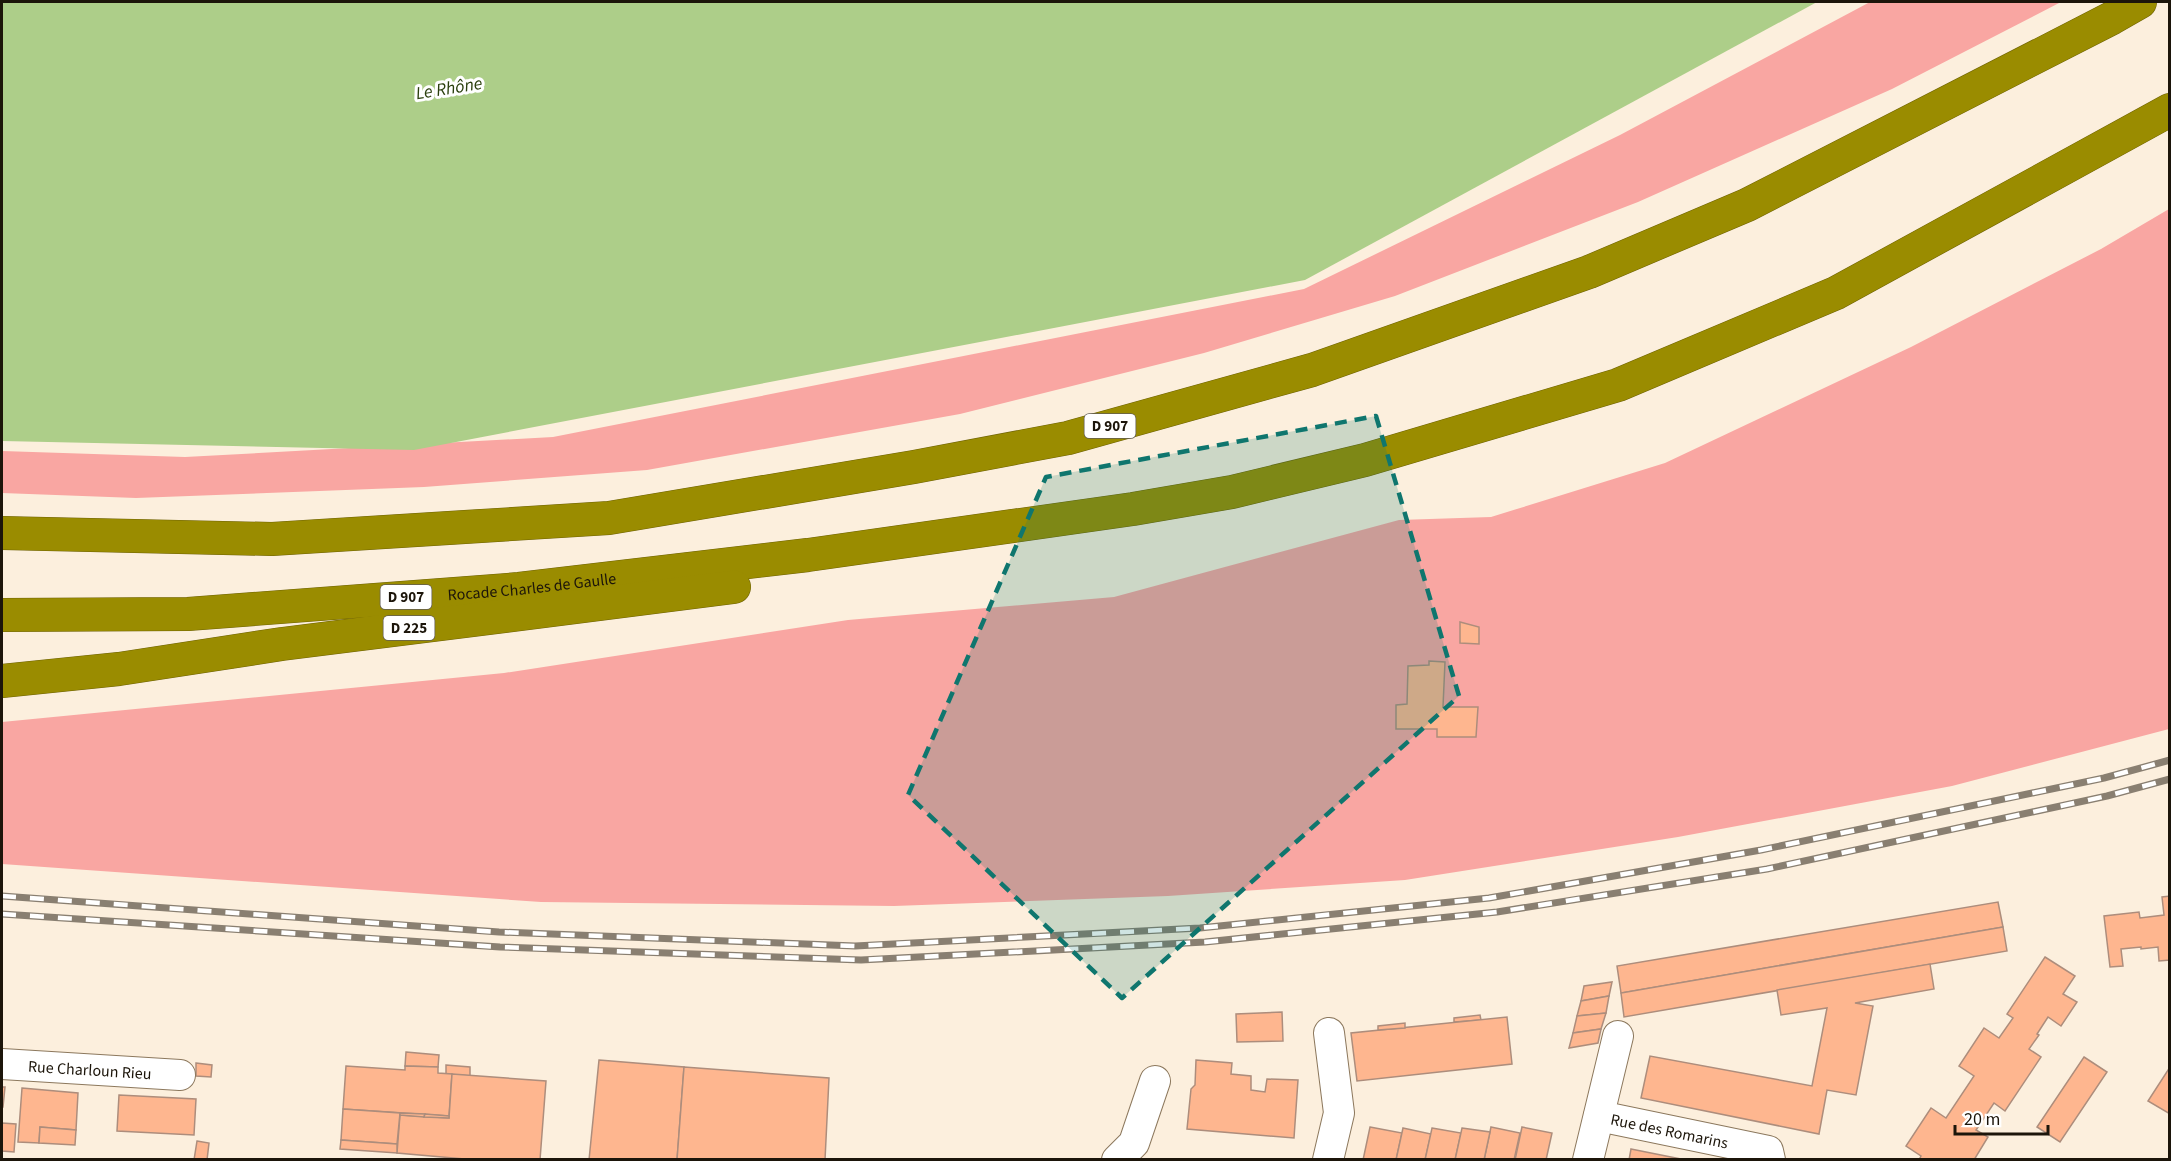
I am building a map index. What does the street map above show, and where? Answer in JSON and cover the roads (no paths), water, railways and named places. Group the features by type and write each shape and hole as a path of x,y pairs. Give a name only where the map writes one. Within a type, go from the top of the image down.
{"highway":[{"name":"D 907","path":"2,533 272,539 609,518 914,467 1068,438 1312,370 1589,272 1747,206 2140,2"},
{"name":"D 907","path":"808,555 1134,509 1232,492 1365,460 1618,385 1836,293 2169,110"},
{"name":"Rocade Charles de Gaulle","path":"2,615 188,614 519,589 808,555"},
{"name":"D 225","path":"2,681 119,669 282,644 768,582 808,555"}],"street":[{"path":"1328,1160 1339,1113 1329,1033"},
{"path":"1588,1160 1618,1036"},
{"name":"Rue Charloun Rieu","path":"2,1064 180,1075"},
{"path":"1117,1160 1134,1143 1155,1081"},
{"name":"Rue des Romarins","path":"1599,1116 1768,1151 1770,1160"}],"water":[{"name":"Le Rhône","path":"2,2 1817,2 1305,280 414,450 2,441"}],"railway":[{"path":"2,896 499,932 855,946 1200,928 1489,898 1761,850 2104,778 2170,760"},
{"path":"2,914 500,947 861,960 1205,942 1497,912 1767,869 2107,796 2170,779"}]}
